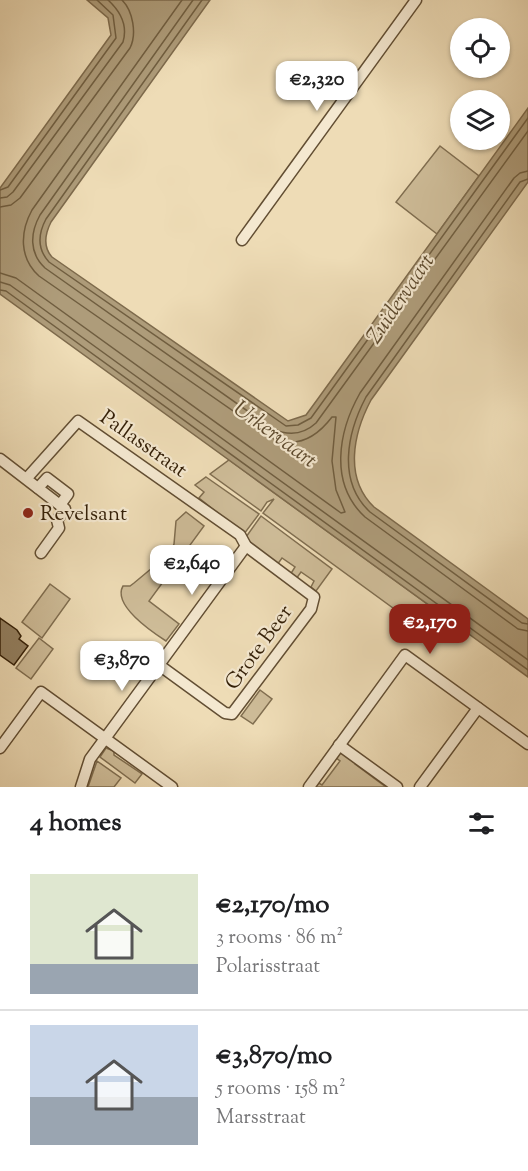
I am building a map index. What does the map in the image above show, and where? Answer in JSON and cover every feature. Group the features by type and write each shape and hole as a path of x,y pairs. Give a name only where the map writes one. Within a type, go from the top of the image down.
{"street":[{"path":"242,240 416,0"},
{"name":"Pallasstraat","path":"27,478 78,421 240,536 246,546"},
{"path":"0,459 38,488 47,478 68,494 60,505 65,509 57,520 59,528 41,553"},
{"path":"81,787 87,765 105,738 246,546"},
{"name":"Grote Beer","path":"159,665 230,714 243,701 311,609 314,599 311,594 246,546"},
{"path":"309,787 405,655 528,744"},
{"path":"0,748 41,692 172,787"},
{"path":"420,787 478,708"},
{"path":"339,745 397,787"}],"shaded area":[{"path":"440,146 479,176 437,234 396,202"},
{"path":"229,460 434,609 432,613 430,612 419,627 263,513 274,499 267,502 261,511 210,474"},
{"path":"206,477 259,514 244,534 199,498 204,492 195,485"},
{"path":"186,512 204,526 149,601 179,624 166,641 135,617 123,601 121,593 123,586 130,586 170,553 174,544 176,521"},
{"path":"261,516 332,569 316,591 311,587 314,581 301,572 296,579 290,575 295,567 282,558 277,565 256,550 246,537"},
{"path":"50,584 70,599 42,638 22,622"},
{"path":"39,638 53,649 31,679 16,668"},
{"path":"260,690 272,699 253,724 241,716"},
{"path":"106,748 114,751 114,755 142,774 135,783 100,757"},
{"path":"340,753 353,758 355,764 386,787 313,787 317,782 322,785 340,761 335,757"},
{"path":"97,761 121,778 114,787 88,787"}],"water":[{"path":"87,0 210,0 51,222 47,231 47,249 52,257 288,421 306,415 498,150 510,150 510,133 528,108 528,182 371,400 360,427 354,455 358,483 374,507 528,619 528,677 0,294 0,188 111,35 108,18"}],"building":[{"path":"0,618 17,630 21,636 19,639 28,646 14,665 0,655"}],"place":[{"name":"Revelsant","path":"28,513"}],"water label":[{"name":"Zuidervaart","path":"399,298"},
{"name":"Urkervaart","path":"276,433"}]}
